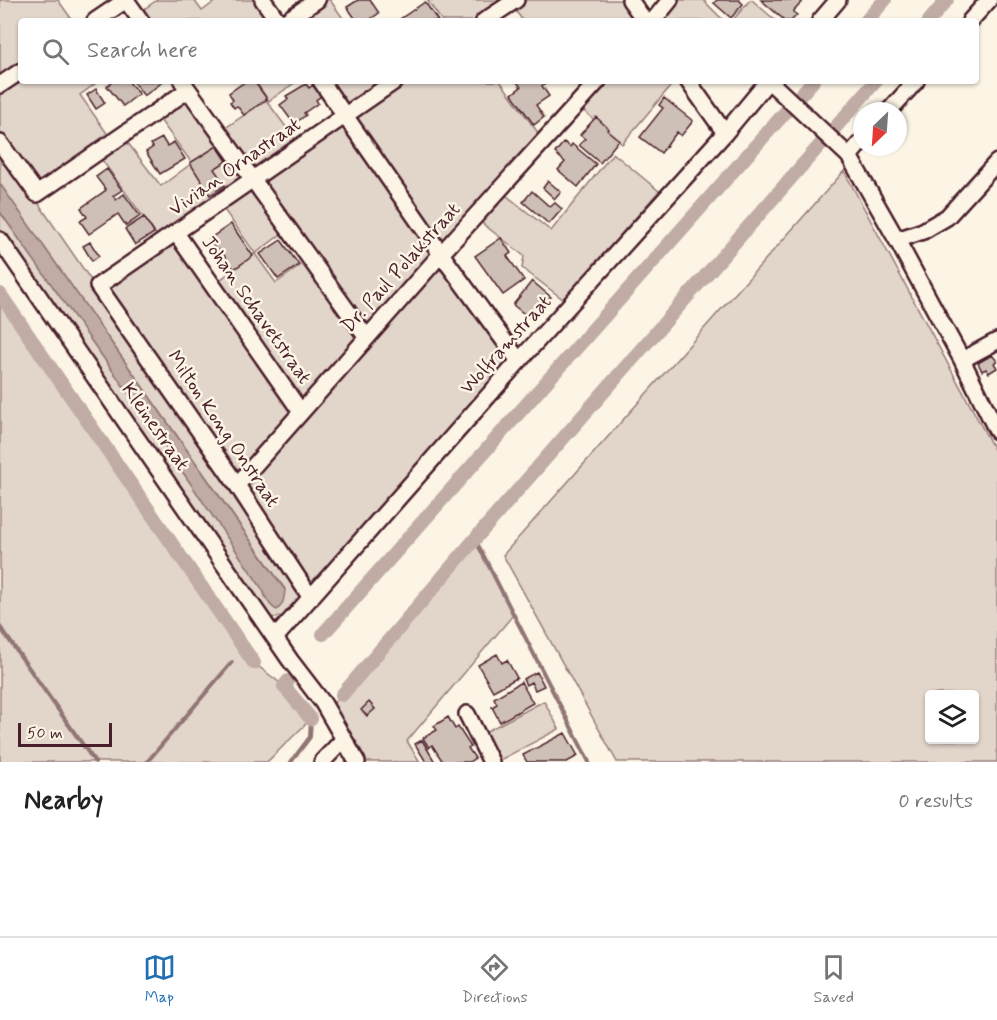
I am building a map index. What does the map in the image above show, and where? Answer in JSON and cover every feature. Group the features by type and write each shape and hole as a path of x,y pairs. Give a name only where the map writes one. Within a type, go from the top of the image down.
{"street":[{"path":"100,18 126,0 139,18"},
{"path":"263,0 276,18"},
{"path":"290,18 316,0"},
{"path":"489,18 516,0"},
{"path":"630,0 643,18"},
{"path":"655,18 670,0"},
{"path":"823,18 838,0"},
{"path":"973,18 989,0"},
{"path":"0,85 18,73"},
{"path":"323,84 519,362"},
{"name":"Vivian Ornastraat","path":"98,286 391,84"},
{"name":"Dr. Paul Polakstraat","path":"237,485 595,84"},
{"path":"690,84 725,133"},
{"name":"Wolframstraat","path":"275,638 519,362 770,84"},
{"path":"772,84 849,156 962,360 997,431"},
{"path":"897,102 913,84"},
{"path":"0,144 37,194 185,85 367,338"},
{"path":"849,156 853,151"},
{"path":"897,240 923,231 947,217 997,162"},
{"name":"Johan Schavetstraat","path":"176,233 302,412"},
{"name":"Kleinestraat","path":"0,240 275,638 323,703 357,762"},
{"name":"Milton Kong Onstraat","path":"98,286 237,485 311,598"},
{"path":"962,360 997,341"},
{"path":"467,714 491,762"},
{"path":"322,762 343,740"}],"shaded area":[{"path":"0,0 58,0 71,18 18,18 18,69 0,81"},
{"path":"157,0 194,0 202,11 217,0 256,0 269,18 144,18 140,12"},
{"path":"330,0 343,18 302,18"},
{"path":"427,0 506,0 479,18 440,18"},
{"path":"520,0 621,0 633,18 521,18 512,6"},
{"path":"671,0 703,0 721,18 656,18"},
{"path":"752,0 773,18 735,18"},
{"path":"18,77 18,84 95,84 80,95 111,139 39,186 0,141 0,90"},
{"path":"257,84 293,84 269,101"},
{"path":"330,84 381,84 350,104 340,98"},
{"path":"398,84 502,84 539,134 451,237 443,239 435,235 359,125 356,117"},
{"path":"597,84 672,84 622,144 578,106"},
{"path":"188,97 245,179 160,240 99,156 124,138 161,186 192,163 157,116"},
{"path":"266,100 298,143 261,168 244,158 224,129"},
{"path":"343,121 430,246 432,255 370,323 363,322 262,182"},
{"path":"0,147 304,592 293,607 281,617 269,617 0,233 0,212 144,415 263,590 266,599 285,589 0,184"},
{"path":"613,153 659,191 564,300 522,268 524,256 478,220 502,192 551,231"},
{"path":"844,171 997,455 997,762 617,762 503,555"},
{"path":"0,184 285,590 282,603 277,610 270,604 263,590 144,415 0,212"},
{"path":"246,190 253,190 284,232 255,254 276,283 307,261 358,338 304,398 298,397 216,283 255,253 222,207"},
{"path":"167,244 180,246 294,406 291,419 239,477 107,291 109,285"},
{"path":"436,270 444,271 452,276 509,359 505,368 313,587 243,484"},
{"path":"0,294 254,663 284,686 311,719 267,762 0,762"},
{"path":"475,539 514,614 407,741 420,762 363,762 329,707 342,695"},
{"path":"544,701 559,729 500,760 485,732"}],"building":[{"path":"358,0 370,0 379,13 372,18 355,18 347,7"},
{"path":"717,0 739,0 743,4 731,18 714,3"},
{"path":"761,0 800,0 802,2 793,12 797,15 794,18 782,18"},
{"path":"425,2 436,18 401,18"},
{"path":"131,84 139,94 123,106 107,86"},
{"path":"135,84 160,84 144,96"},
{"path":"242,84 256,84 267,99 244,115 237,106 234,108 230,102 233,100 229,93"},
{"path":"306,84 309,88 313,85 321,96 316,100 318,103 294,124 280,105 288,99 286,96"},
{"path":"519,84 544,84 542,86 549,96 536,105 544,117 534,125 512,94 521,87"},
{"path":"96,89 105,103 96,109 87,95"},
{"path":"664,98 693,121 681,136 677,132 661,153 640,137 663,108 659,105"},
{"path":"596,117 619,140 600,163 579,145 585,139 580,135"},
{"path":"162,138 167,146 174,142 185,159 160,174 146,152 153,147 151,144"},
{"path":"564,142 570,147 572,144 596,164 578,187 558,170 565,162 555,153"},
{"path":"217,146 227,161 214,169 225,185 210,195 190,163"},
{"path":"107,169 122,190 113,196 116,200 124,194 140,216 126,226 118,214 89,234 80,221 87,217 81,208 106,190 96,177"},
{"path":"548,181 561,192 555,199 543,188"},
{"path":"532,191 550,207 555,203 562,209 549,224 523,202"},
{"path":"144,217 154,233 135,245 125,229"},
{"path":"231,224 253,256 234,269 209,239"},
{"path":"501,238 511,253 507,256 524,280 503,295 475,256"},
{"path":"281,240 299,265 278,279 260,254"},
{"path":"90,242 99,256 92,261 83,246"},
{"path":"532,281 551,297 532,320 513,305"},
{"path":"992,355 997,361 994,363 997,368 989,373 986,369 982,371 978,363"},
{"path":"497,654 502,663 507,660 517,678 493,691 478,665"},
{"path":"537,672 544,686 535,690 531,682 526,685 523,679"},
{"path":"521,682 533,703 500,722 492,707 497,704 494,698"},
{"path":"369,702 375,709 367,716 361,710"},
{"path":"448,717 455,729 458,727 471,747 468,748 475,758 469,762 443,762 432,745 429,748 423,738 437,730 434,726"},
{"path":"565,733 578,756 567,762 527,762 523,755"},
{"path":"422,740 435,762 426,762 415,744"}],"waterway":[{"path":"869,18 885,0"},
{"path":"932,18 947,0"},
{"path":"323,634 810,84"},
{"path":"342,695 475,539 873,84"},
{"path":"0,294 254,663"},
{"path":"475,539 589,762"},
{"path":"0,627 95,762"},
{"path":"147,762 232,662"},
{"path":"288,681 284,686 311,719"},
{"path":"291,762 310,737 311,719"}]}
